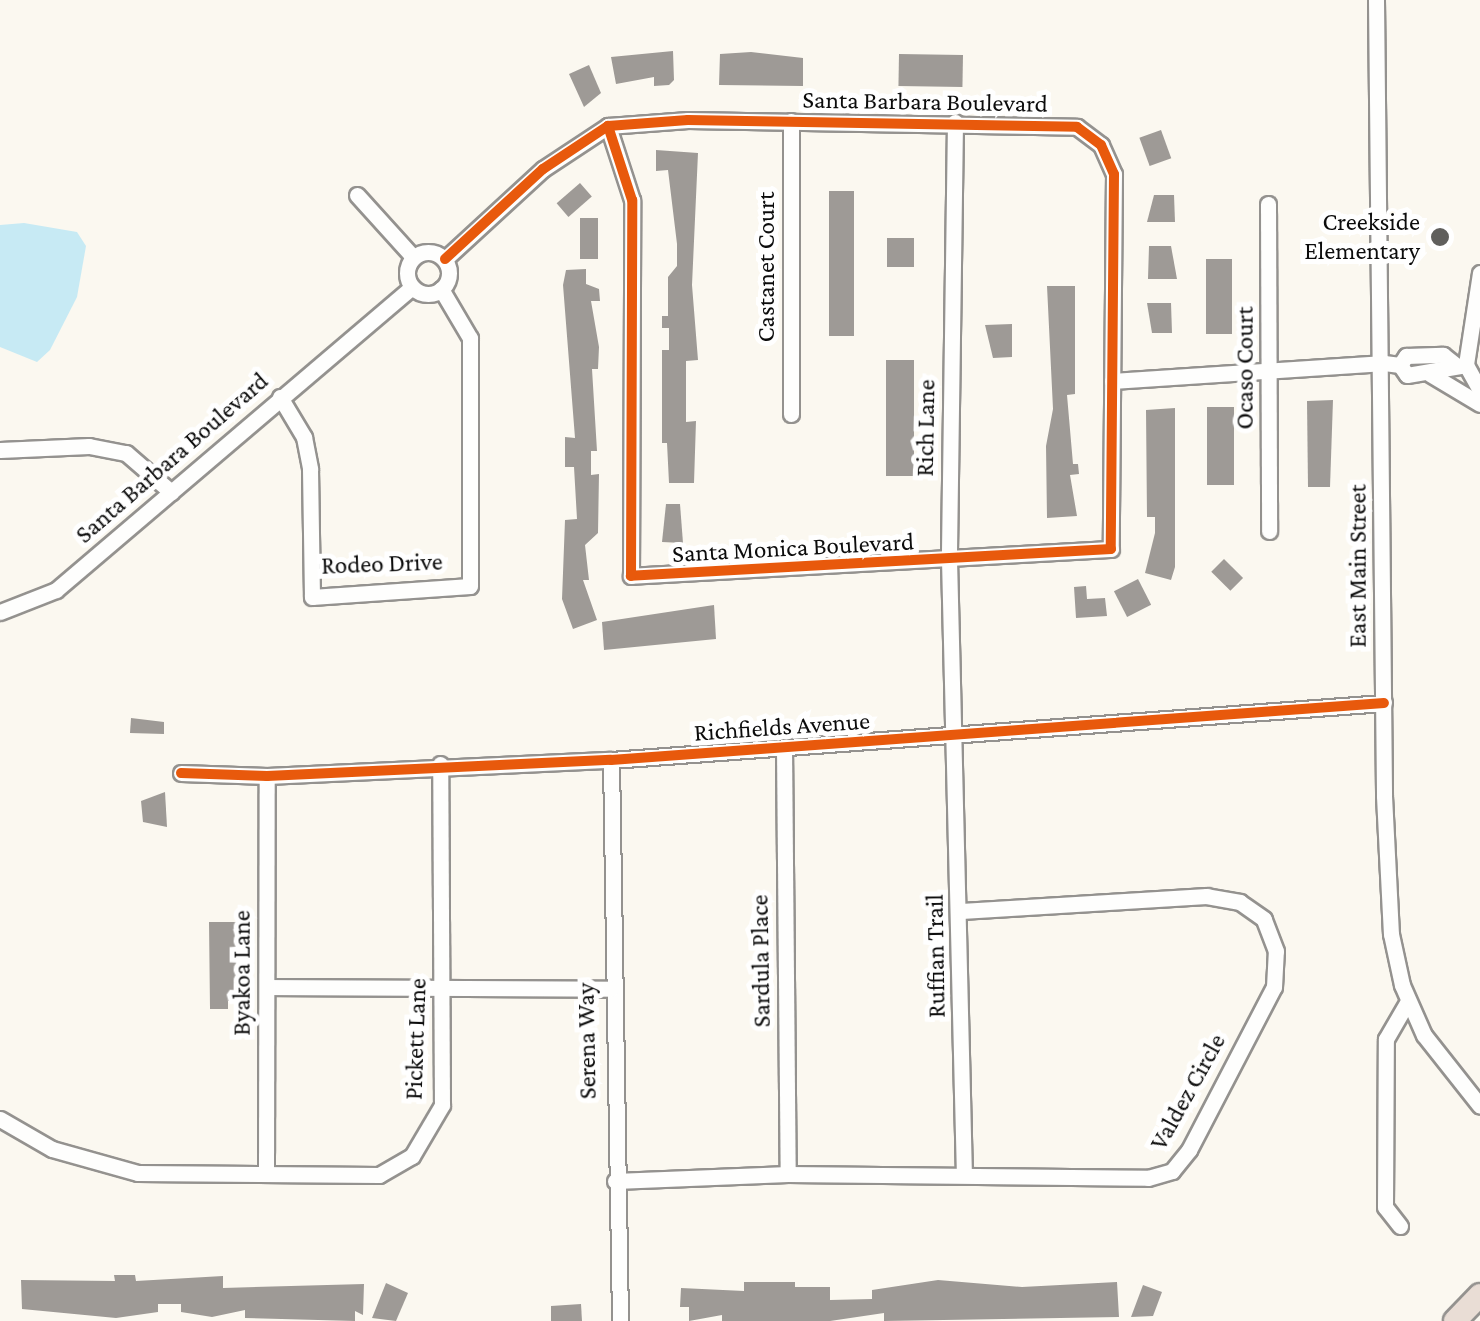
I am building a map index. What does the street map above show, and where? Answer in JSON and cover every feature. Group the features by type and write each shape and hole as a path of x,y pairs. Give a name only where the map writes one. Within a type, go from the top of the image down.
{"highway":[{"path":"1455,1321 1480,1294"}],"street":[{"name":"East Main Street","path":"1376,0 1392,364 1384,704 1388,894 1408,1001 1432,1049 1480,1106"},
{"name":"Santa Barbara Boulevard","path":"608,126 791,121 1077,126 1101,145 1114,174 1111,549"},
{"name":"Castanet Court","path":"791,121 791,414"},
{"name":"Rich Lane","path":"955,122 949,559 958,736"},
{"path":"445,259 543,169 608,126"},
{"name":"Santa Monica Boulevard","path":"608,126 632,200 630,576 1111,549"},
{"path":"358,195 413,257"},
{"name":"Ocaso Court","path":"1268,204 1269,532"},
{"path":"430,251 445,259 449,278 441,290 423,294 412,287 407,268 413,257 430,251"},
{"path":"1462,366 1480,273"},
{"name":"Santa Barbara Boulevard","path":"0,612 56,590 412,287"},
{"name":"Rodeo Drive","path":"280,397 304,437 310,469 312,597 470,586 470,338 441,290"},
{"path":"1112,381 1392,364 1406,356 1444,356 1462,366 1480,390"},
{"path":"1392,364 1407,376 1462,366"},
{"path":"1430,374 1480,404"},
{"path":"0,450 89,446 126,453 172,492"},
{"name":"Richfields Avenue","path":"181,773 267,776 440,764 611,760 1384,704"},
{"name":"Ruffian Trail","path":"958,736 964,1175"},
{"name":"Sardula Place","path":"784,747 788,1174"},
{"name":"Serena Way","path":"611,760 611,989 620,1321"},
{"name":"Pickett Lane","path":"0,1118 52,1148 138,1173 266,1171 379,1176 412,1156 432,1131 442,1105 440,764"},
{"name":"Byakoa Lane","path":"266,1171 267,776"},
{"name":"Valdez Circle","path":"615,1182 788,1174 1148,1178 1172,1172 1190,1150 1274,986 1276,951 1264,919 1240,902 1207,896 960,912"},
{"path":"266,987 611,989"},
{"path":"1400,1226 1388,1215 1384,1187 1386,1039 1408,1001"}],"water":[{"path":"24,223 77,232 86,246 77,297 50,350 37,362 0,347 0,225"}],"building":[{"path":"673,51 674,80 669,85 654,86 654,77 616,84 611,57"},
{"path":"751,52 803,58 803,86 719,85 720,54"},
{"path":"899,54 963,55 962,87 898,86"},
{"path":"589,65 601,93 584,107 569,74"},
{"path":"1161,130 1171,158 1150,166 1139,138"},
{"path":"656,150 698,153 692,285 698,360 686,361 686,422 696,421 694,483 669,483 667,443 662,443 662,350 669,350 669,328 662,328 662,316 668,316 668,277 677,266 677,244 668,170 656,171"},
{"path":"580,183 592,197 568,217 557,203"},
{"path":"829,191 854,191 854,336 829,336"},
{"path":"1154,195 1174,195 1175,222 1147,222"},
{"path":"580,218 598,218 598,259 580,259"},
{"path":"887,238 914,238 914,267 887,267"},
{"path":"1149,246 1171,246 1177,279 1148,279"},
{"path":"1206,259 1232,259 1232,334 1206,334"},
{"path":"586,269 586,284 599,289 600,301 591,301 599,347 598,369 592,369 597,451 591,451 591,475 599,474 598,533 585,545 589,580 583,580 597,620 573,629 562,599 565,520 577,519 574,467 565,467 565,437 575,438 563,285 566,270"},
{"path":"1047,286 1075,286 1075,394 1067,395 1073,464 1078,464 1079,474 1070,475 1077,516 1047,518 1046,446 1053,409"},
{"path":"1147,303 1171,303 1172,333 1152,333"},
{"path":"1012,324 1012,357 993,358 985,325"},
{"path":"886,360 914,360 914,476 886,476"},
{"path":"1333,400 1330,487 1308,487 1307,401"},
{"path":"1207,407 1234,407 1234,485 1207,485"},
{"path":"1175,408 1175,567 1171,580 1145,573 1155,533 1155,517 1147,517 1146,410"},
{"path":"666,504 680,504 683,543 662,542"},
{"path":"1224,559 1243,578 1230,591 1211,572"},
{"path":"1138,579 1151,605 1127,617 1114,591"},
{"path":"1086,586 1087,599 1105,598 1107,616 1076,618 1074,587"},
{"path":"714,605 716,639 604,650 602,622"},
{"path":"131,718 164,722 164,734 130,733"},
{"path":"165,792 167,827 143,822 141,801"},
{"path":"209,922 236,922 237,1001 228,1001 228,1009 210,1009"},
{"path":"114,1275 135,1275 136,1281 223,1276 223,1288 364,1284 363,1315 355,1311 355,1321 245,1318 245,1310 212,1317 181,1312 181,1304 158,1304 158,1312 116,1318 22,1309 21,1280 115,1281"},
{"path":"938,1280 1022,1287 1117,1282 1119,1317 884,1321 884,1313 830,1321 722,1321 722,1315 689,1321 689,1307 680,1307 681,1288 744,1291 744,1282 795,1282 795,1287 830,1287 830,1300 872,1299 872,1290"},
{"path":"386,1283 408,1293 396,1321 372,1318"},
{"path":"1143,1285 1162,1292 1153,1316 1131,1317"},
{"path":"581,1304 582,1321 551,1321 551,1306"}],"cycle path":[{"path":"445,259 543,169 608,126 688,120 1077,127 1101,145 1114,174 1111,549 631,576 632,200 608,126"},
{"path":"181,773 267,776 611,760 1384,703"}],"place":[{"name":"Creekside Elementary","path":"1440,237"}]}
